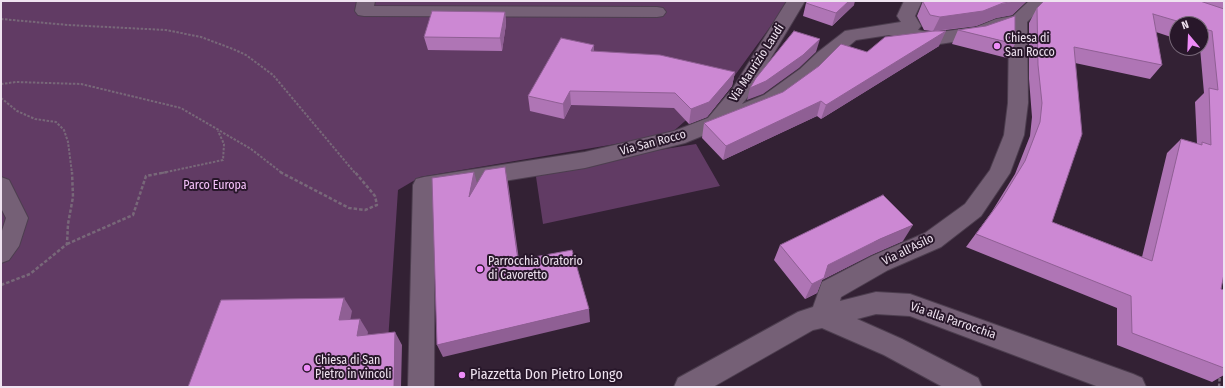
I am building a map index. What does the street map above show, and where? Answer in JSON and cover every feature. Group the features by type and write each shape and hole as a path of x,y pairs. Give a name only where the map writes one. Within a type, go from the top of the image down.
{"street":[{"path":"366,1 364,11 657,12"},
{"name":"Via Maurizio Laudi","path":"715,122 740,93 770,42 792,10 796,1"},
{"path":"889,30 912,26 906,16 914,1"},
{"path":"1018,21 1034,5 1046,1"},
{"name":"Via San Rocco","path":"421,387 424,185 585,160 678,138 771,100 807,74 825,56 852,35 889,30 933,38 979,32 1002,23 1018,21"},
{"name":"Via all'Asilo","path":"822,316 831,290 880,263 933,240 973,210 999,173 1014,135 1018,103 1018,21"},
{"path":"1,186 17,218 11,239 1,253"},
{"name":"Via alla Parrocchia","path":"687,387 807,320 876,303 910,304 1133,387"},
{"path":"822,316 893,347 969,387"}],"path":[{"path":"1,19 68,25 166,30 200,37 246,55 273,74 375,196 377,205 365,210 350,208 286,176 251,149 180,108 81,84 16,82 1,84"},
{"path":"1,98 18,111 35,119 56,122 64,130 68,142 72,169 73,197 68,224 67,244"},
{"path":"1,285 30,274 67,244 133,215 146,176 223,160 224,144 218,131"},
{"path":"1219,387 1220,367"}],"green space":[{"name":"Parco Europa","path":"1,1 789,1 730,82 669,135 420,177 398,190 385,387 1,387"},
{"path":"696,144 720,186 543,224 535,170"}],"building":[{"path":"808,1 849,1 836,13 806,3"},
{"path":"923,1 1016,1 1003,3 983,11 940,17 930,15"},
{"path":"1044,1 1200,1 1224,9 1224,274 1221,289 1224,290 1224,368 1132,333 1131,296 976,234 1001,200 1025,161 1040,122 1042,103 1038,65 1037,8","holes":["1153,14 1169,19 1169,16 1209,16 1209,30 1212,31 1218,90 1209,88 1211,145 1202,142 1202,145 1181,139 1152,261 1052,222 1082,134 1074,47 1162,65"]},
{"path":"432,11 505,12 500,38 424,37"},
{"path":"1015,16 1015,44 958,30 986,26"},
{"path":"794,31 820,39 803,55 766,81 750,88 756,78"},
{"path":"946,31 826,105 821,101 726,146 704,123 783,92 819,66 841,44 867,52 885,37"},
{"path":"561,38 594,45 591,51 660,55 735,72 709,102 691,109 675,93 570,91 563,104 528,96"},
{"name":"Parrocchia Oratorio di Cavoretto","path":"505,167 518,260 572,250 589,309 437,345 432,178 474,172 469,197 485,170"},
{"path":"883,195 913,225 880,239 828,265 824,278 812,284 780,245"},
{"name":"Chiesa di San Pietro in vincoli","path":"344,298 339,320 360,319 357,336 395,332 394,387 188,387 221,300"}],"place":[{"name":"Chiesa di San Rocco","path":"997,46"},
{"name":"Parrocchia Oratorio di Cavoretto","path":"480,269"},
{"name":"Chiesa di San Pietro in vincoli","path":"307,368"},
{"name":"Piazzetta Don Pietro Longo","path":"462,375"}]}
